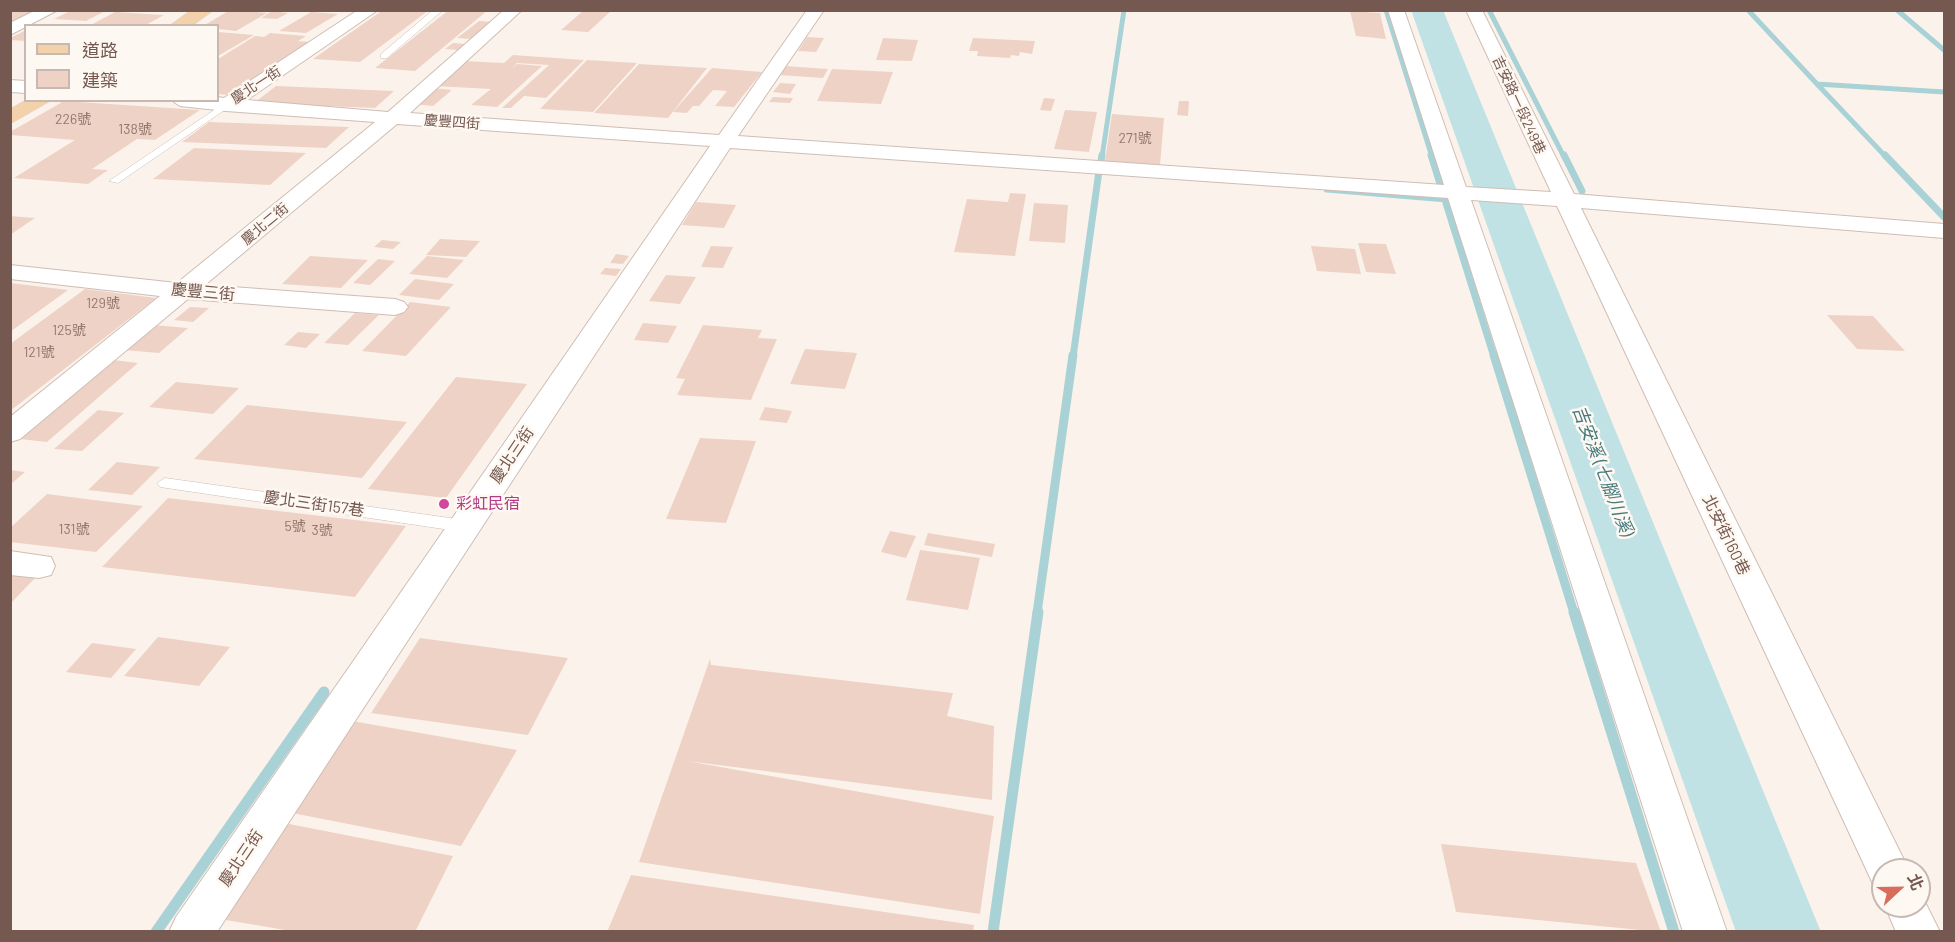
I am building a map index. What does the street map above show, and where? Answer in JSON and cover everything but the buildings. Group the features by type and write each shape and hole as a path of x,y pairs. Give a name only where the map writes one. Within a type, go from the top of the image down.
{"main road":[{"path":"182,24 206,10"},
{"path":"10,118 38,102"}],"street":[{"path":"10,30 51,10"},
{"name":"慶北一街","path":"226,105 370,10"},
{"name":"慶北二街","path":"10,432 185,291 393,118 514,10"},
{"name":"慶北三街","path":"191,932 725,140 816,10"},
{"path":"1396,10 1706,932"},
{"name":"吉安路一段249巷","path":"1474,10 1564,200"},
{"name":"慶豐四街","path":"198,102 393,118 1564,200 1944,231"},
{"name":"北安街160巷","path":"1564,200 1882,858"},
{"name":"慶豐三街","path":"10,272 185,291 395,308"},
{"path":"1912,918 1918,932"}],"lane":[{"path":"384,56 439,10"},
{"name":"慶北一街","path":"114,181 226,105"},
{"name":"慶北三街157巷","path":"165,483 464,526"}],"waterway":[{"path":"1102,157 1124,10"},
{"path":"1386,10 1432,157"},
{"name":"吉安溪 (七腳川溪)","path":"1427,10 1779,932"},
{"path":"1489,10 1564,157"},
{"path":"1748,10 1817,84"},
{"path":"1897,10 1944,50"},
{"path":"1817,84 1944,92"},
{"path":"1817,84 1886,157"},
{"path":"1101,161 1102,155"},
{"path":"1431,155 1445,199"},
{"path":"1564,155 1582,191"},
{"path":"1885,155 1944,217"},
{"path":"1073,357 1099,171"},
{"path":"1327,189 1445,199"},
{"path":"1445,199 1494,357"},
{"path":"1037,613 1073,355"},
{"path":"1494,355 1574,613"},
{"path":"993,932 1038,612"},
{"path":"1574,612 1674,932"},
{"path":"156,932 324,692"}],"place":[{"name":"彩虹民宿","path":"444,504"}]}
